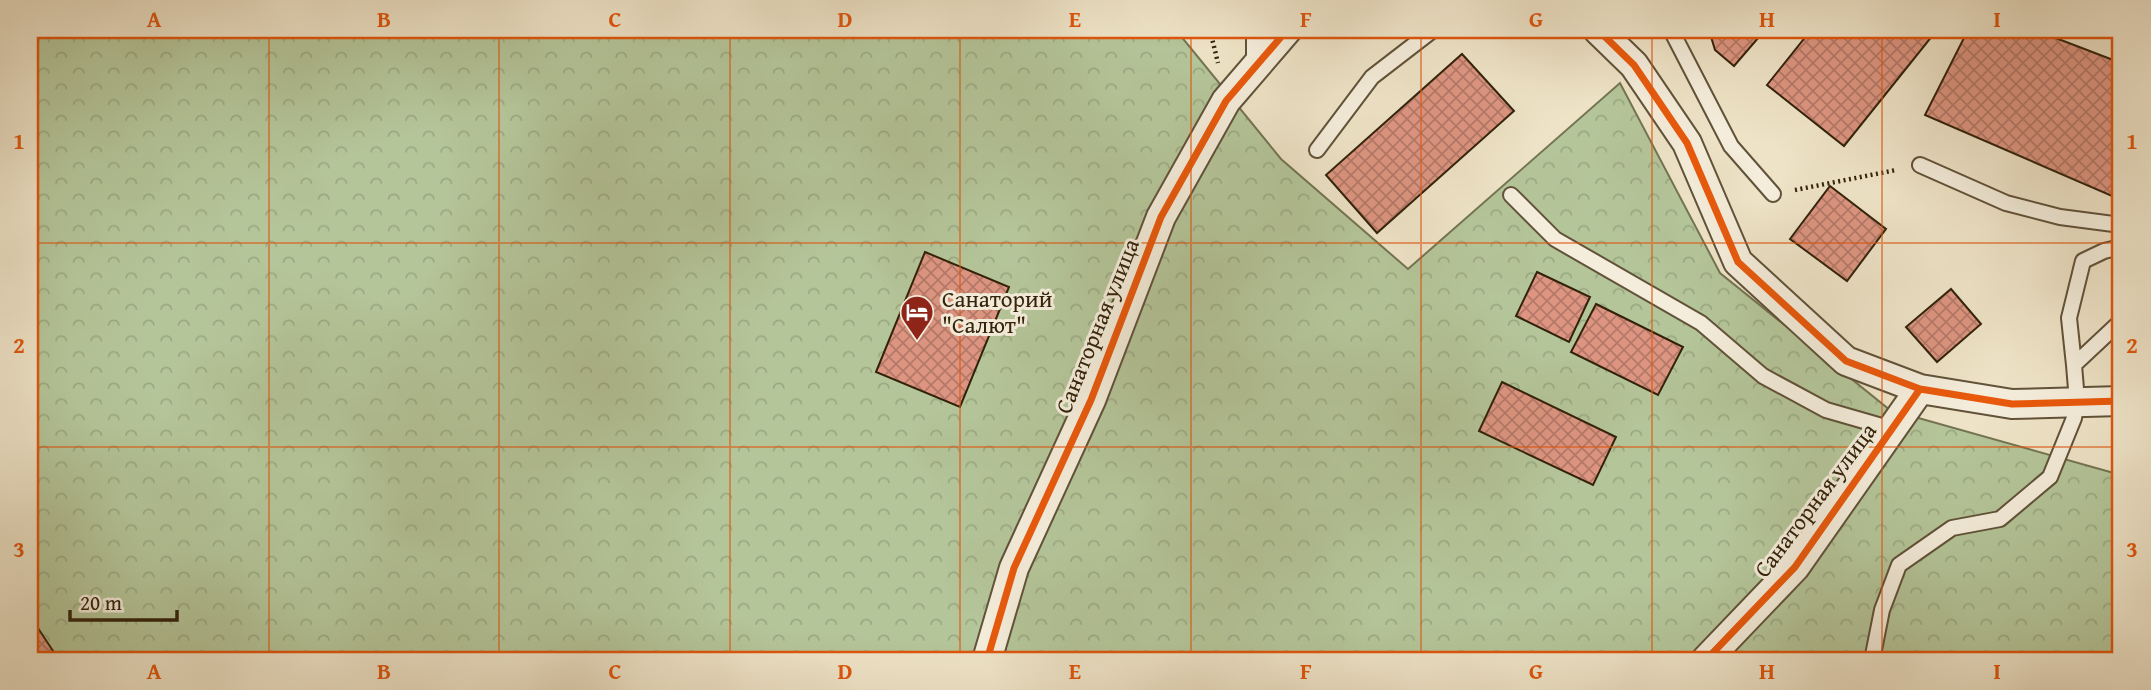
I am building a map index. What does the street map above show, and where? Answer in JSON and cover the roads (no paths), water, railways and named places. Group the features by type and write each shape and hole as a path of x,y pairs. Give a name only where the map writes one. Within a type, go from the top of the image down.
{"street":[{"name":"Санаторная улица","path":"987,660 1014,568 1091,400 1161,217 1226,101 1287,30"},
{"path":"1598,30 1634,65 1686,143 1738,262 1846,361 1920,389 2012,404 2121,401"},
{"name":"Санаторная улица","path":"1706,660 1796,567 1920,389"}],"lane":[{"path":"1254,30 1254,68"},
{"path":"1317,150 1372,77 1433,30"},
{"path":"1671,30 1731,146 1773,194"},
{"path":"1920,165 2006,203 2060,217 2121,225"},
{"name":"Санаторная улица","path":"1511,195 1555,239 1700,323 1763,376 1826,410 1892,429"},
{"path":"1872,660 1882,610 1899,565 1952,528 2000,519 2050,477 2074,418 2077,401 2069,318 2083,261 2104,251 2121,247"},
{"path":"2074,365 2121,321"}],"place":[{"name":"Санаторий \"Салют\"","path":"917,342"}]}
